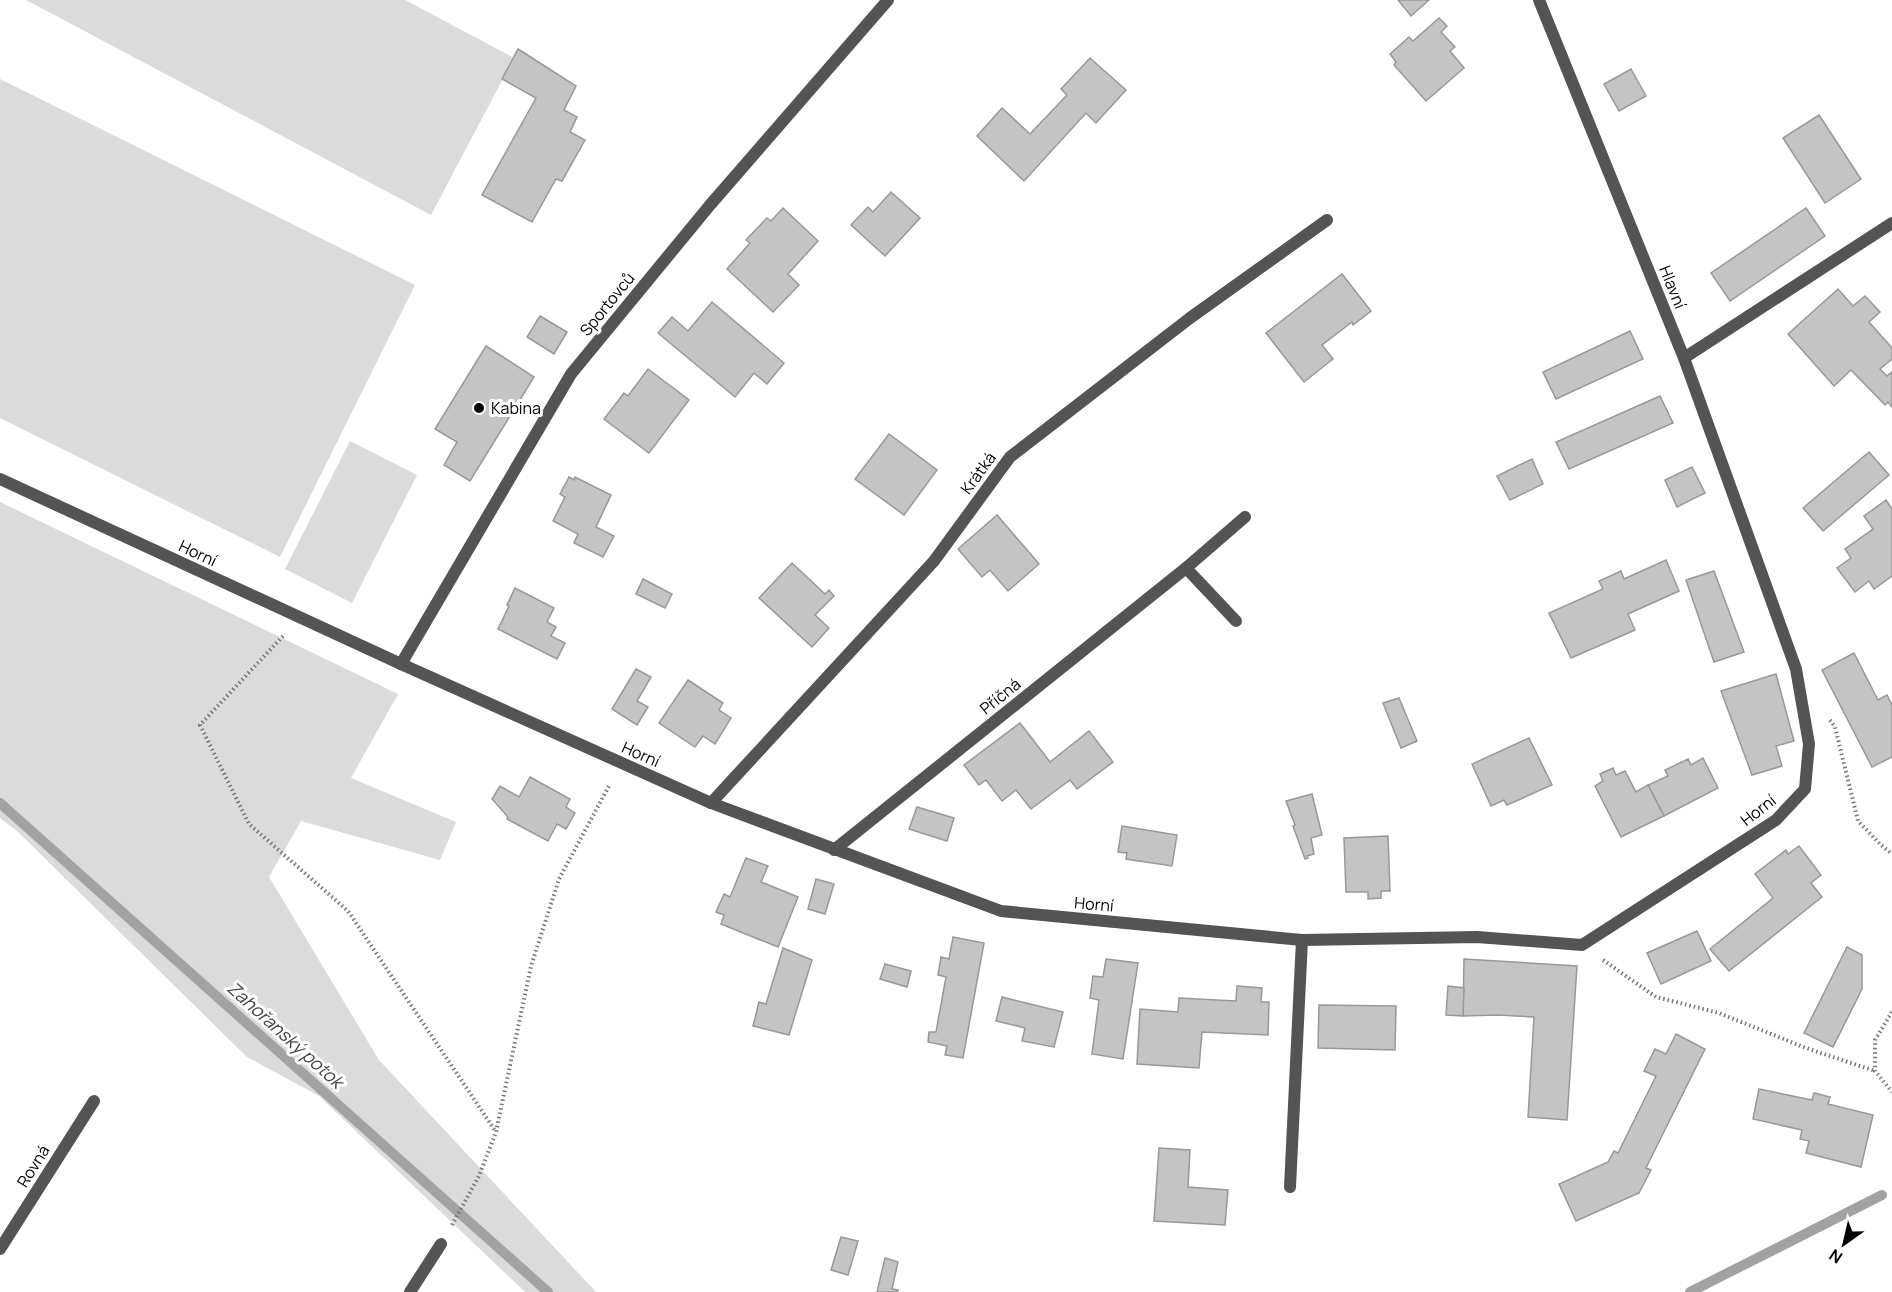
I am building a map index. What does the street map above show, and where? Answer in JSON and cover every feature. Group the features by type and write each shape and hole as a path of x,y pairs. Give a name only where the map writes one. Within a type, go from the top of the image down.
{"street":[{"name":"Sportovců","path":"401,664 571,374 710,205 888,0"},
{"name":"Hlavní","path":"1539,0 1684,358"},
{"name":"Krátká","path":"711,803 934,561 1010,457 1190,318 1327,220"},
{"path":"1684,358 1892,224"},
{"name":"Horní","path":"0,479 299,618 711,803 1001,911 1302,940 1477,937 1582,945 1776,820 1805,789 1809,744 1796,669 1684,358"},
{"name":"Příčná","path":"834,850 1186,568 1245,517"},
{"path":"1186,568 1236,621"},
{"path":"1290,1187 1302,940"},
{"name":"Rovná","path":"0,1250 94,1101"},
{"path":"410,1292 441,1244"}],"path":[{"path":"299,618 200,725 249,824 348,911 496,1132"},
{"path":"441,1244 479,1176 496,1132 531,966 559,879 622,764"},
{"path":"1858,821 1892,854"},
{"path":"1582,945 1656,997 1719,1013 1806,1048 1875,1071 1892,1092"},
{"path":"1875,1071 1875,1040 1892,1012"}],"shaded area":[{"path":"26,0 405,0 514,58 431,215"},
{"path":"0,79 415,285 280,557 0,418"},
{"path":"350,441 417,475 352,603 285,569"},
{"path":"0,502 398,694 351,778 456,822 440,860 301,821 269,877 379,1060 596,1292 525,1292 319,1096 247,1057 17,831 0,818"}],"building":[{"path":"1398,0 1429,0 1411,16"},
{"path":"1439,18 1447,26 1441,32 1455,47 1450,51 1464,68 1426,101 1394,65 1396,62 1390,54 1409,37 1413,41"},
{"path":"518,49 576,86 564,110 577,117 570,132 585,140 562,181 556,179 532,222 482,195 536,98 502,79"},
{"path":"1090,58 1126,90 1096,123 1086,113 1024,181 977,136 1002,108 1030,134 1067,95 1061,89"},
{"path":"1631,69 1646,96 1619,111 1604,84"},
{"path":"1819,115 1861,179 1825,203 1783,138"},
{"path":"891,192 920,218 885,256 851,225 868,207 873,212"},
{"path":"783,208 818,241 788,274 799,285 773,312 727,269 750,243 746,240 767,218 771,221"},
{"path":"1806,208 1825,236 1730,301 1711,273"},
{"path":"1342,274 1371,311 1322,345 1333,359 1304,382 1266,333"},
{"path":"1838,289 1853,306 1865,296 1880,312 1869,322 1892,348 1892,359 1880,369 1887,376 1892,372 1892,407 1888,402 1885,405 1851,370 1834,386 1788,334"},
{"path":"712,302 784,363 767,384 754,373 735,397 658,333 672,317 688,331"},
{"path":"540,316 567,332 554,354 527,337"},
{"path":"1630,331 1643,359 1556,399 1543,372"},
{"path":"486,346 534,377 470,481 444,465 457,442 435,429"},
{"path":"648,369 689,400 649,453 604,419 624,393 628,396"},
{"path":"1660,396 1673,423 1569,469 1556,442"},
{"path":"889,434 937,470 904,515 855,479"},
{"path":"1869,452 1889,475 1823,531 1803,508"},
{"path":"1532,459 1543,484 1510,500 1497,476"},
{"path":"1692,467 1705,493 1677,507 1665,480"},
{"path":"569,477 574,480 575,477 611,495 596,527 614,536 603,557 574,543 578,534 553,521 565,497 560,494"},
{"path":"1886,500 1892,509 1892,576 1874,589 1869,581 1855,592 1837,568 1851,558 1845,549 1873,529 1864,516"},
{"path":"997,515 1039,564 1008,591 990,570 982,577 958,549"},
{"path":"1666,560 1679,591 1628,614 1635,630 1571,658 1549,613 1603,589 1599,581 1621,571 1624,579"},
{"path":"792,563 825,594 829,590 834,596 815,615 829,628 812,647 759,598"},
{"path":"1714,571 1744,652 1714,662 1686,580"},
{"path":"643,579 672,594 665,608 636,594"},
{"path":"515,588 554,608 547,622 556,627 551,636 565,643 557,659 498,629"},
{"path":"1854,653 1878,700 1887,695 1892,705 1892,757 1872,767 1822,670"},
{"path":"636,669 651,677 637,701 648,707 637,725 612,709"},
{"path":"1776,674 1794,741 1776,746 1782,766 1752,775 1721,691"},
{"path":"688,680 723,703 719,710 731,718 715,744 703,736 695,747 659,723"},
{"path":"1399,698 1417,741 1401,748 1383,703"},
{"path":"1020,723 1050,762 1089,731 1113,762 1077,789 1070,780 1031,809 1016,790 1002,801 986,780 979,785 964,765"},
{"path":"1529,738 1552,785 1507,805 1504,800 1491,806 1472,764"},
{"path":"1703,758 1718,788 1664,816 1648,785 1668,776 1665,770 1688,759 1691,765"},
{"path":"1613,768 1616,775 1625,771 1636,792 1648,785 1664,816 1621,837 1595,786 1603,781 1600,774"},
{"path":"530,777 570,799 566,807 575,813 566,829 557,824 548,841 507,819 508,817 492,799 500,786 519,797"},
{"path":"1312,794 1322,835 1311,838 1314,854 1305,859 1286,801"},
{"path":"917,807 954,818 947,841 909,829"},
{"path":"1122,826 1177,835 1172,866 1126,859 1127,853 1118,852"},
{"path":"1388,836 1390,891 1381,891 1381,898 1368,899 1368,892 1346,892 1344,838"},
{"path":"1799,846 1821,875 1811,883 1822,897 1729,971 1710,949 1773,898 1755,874 1786,850 1788,854"},
{"path":"746,858 768,866 761,882 798,897 778,947 721,924 724,915 716,912 724,894 730,897"},
{"path":"816,879 834,884 825,914 808,909"},
{"path":"1697,931 1711,961 1661,984 1647,953"},
{"path":"953,937 984,943 963,1058 945,1055 947,1046 928,1042 929,1032 936,1032 946,977 938,975 941,957 949,959"},
{"path":"1847,947 1862,955 1862,989 1833,1047 1804,1033"},
{"path":"783,948 812,960 789,1035 753,1026 759,1002 766,1004"},
{"path":"1106,959 1138,963 1123,1059 1092,1054 1099,1000 1090,998 1093,976 1103,977"},
{"path":"1464,959 1577,966 1567,1120 1528,1117 1534,1017 1463,1016"},
{"path":"885,964 911,971 907,987 880,979"},
{"path":"1237,986 1262,988 1261,1002 1269,1002 1268,1035 1202,1032 1199,1068 1137,1064 1140,1009 1178,1012 1179,998 1236,1001"},
{"path":"1448,986 1464,988 1463,1016 1446,1015"},
{"path":"1002,997 1063,1012 1054,1047 1022,1041 1025,1028 996,1021"},
{"path":"1319,1005 1396,1006 1395,1050 1318,1048"},
{"path":"1676,1034 1705,1049 1646,1168 1651,1170 1639,1193 1576,1221 1559,1184 1608,1162 1614,1151 1618,1153 1656,1076 1644,1071 1655,1049 1666,1054"},
{"path":"1759,1089 1812,1100 1814,1093 1830,1097 1828,1104 1873,1115 1861,1167 1806,1153 1809,1141 1800,1139 1802,1130 1753,1119"},
{"path":"1159,1148 1190,1150 1188,1187 1228,1190 1225,1225 1154,1221"},
{"path":"841,1237 858,1241 848,1275 831,1270"},
{"path":"885,1258 898,1262 892,1289 898,1292 877,1292"}],"waterway":[{"name":"Zahořanský potok","path":"0,803 548,1292"},
{"name":"Zahořanský potok","path":"1690,1292 1882,1195"}],"place":[{"name":"Kabina","path":"479,408"}]}
